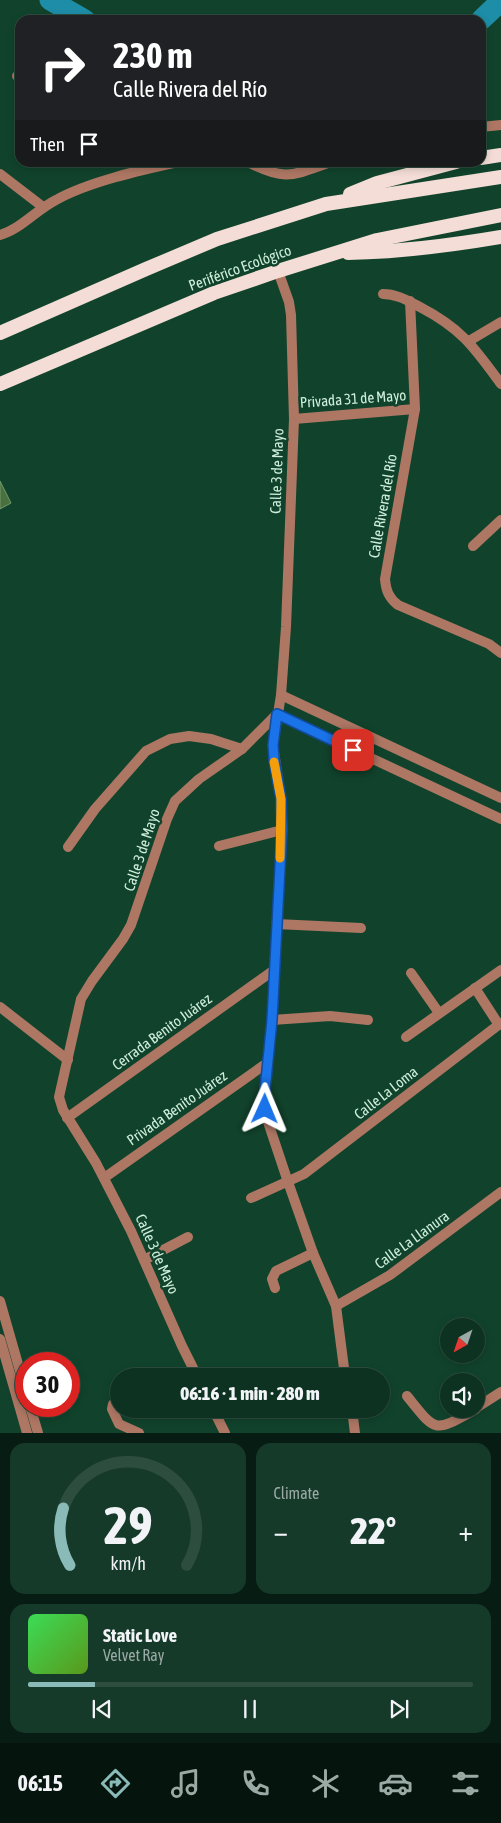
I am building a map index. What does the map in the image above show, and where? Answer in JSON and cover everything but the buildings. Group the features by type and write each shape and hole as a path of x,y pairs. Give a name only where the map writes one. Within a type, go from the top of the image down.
{"highway":[{"path":"486,157 501,155"},
{"path":"0,333 146,268 217,239 326,204 377,183 437,167"},
{"path":"326,204 501,177"},
{"name":"Periférico Ecológico","path":"0,384 214,294 278,271 376,240 501,215"},
{"path":"329,254 390,252 432,248 501,237"}],"street":[{"path":"486,126 501,125"},
{"path":"0,235 18,226 43,208 69,193 160,167"},
{"path":"258,167 282,175 300,173 317,167"},
{"path":"0,174 43,208"},
{"name":"Calle 3 de Mayo","path":"193,1368 104,1178 67,1118 59,1097 81,999 132,925 166,819 175,802 199,779 242,749 277,714 281,695 286,627 294,419 291,315 289,302 278,271"},
{"path":"383,294 391,294 410,301 448,323 469,341 501,383"},
{"name":"Calle Rivera del Río","path":"410,301 415,410 385,579 386,587 392,600 398,605 499,648"},
{"path":"469,341 501,322"},
{"name":"Privada 31 de Mayo","path":"294,419 415,410"},
{"path":"473,546 501,520"},
{"path":"281,695 499,797 488,812"},
{"path":"344,1368 336,1306 288,1182 265,1109 264,1100 272,1020 282,830 281,799 273,752 277,714 501,819"},
{"path":"68,847 95,809 146,750 170,739 189,736 210,739 242,749"},
{"path":"368,757 376,740"},
{"path":"219,846 282,830"},
{"path":"276,924 361,928"},
{"name":"Cerrada Benito Juárez","path":"67,1118 274,970"},
{"path":"406,1037 501,970"},
{"path":"411,973 439,1013"},
{"path":"475,988 500,1024"},
{"path":"0,1007 68,1060"},
{"path":"272,1020 330,1016 368,1020"},
{"name":"Calle La Loma","path":"251,1198 304,1174 500,1024"},
{"name":"Privada Benito Juárez","path":"104,1178 267,1063"},
{"name":"Calle La Llanura","path":"336,1306 390,1275 501,1192"},
{"path":"144,1260 188,1237"},
{"path":"275,1288 272,1279 276,1271 314,1252"},
{"path":"0,1301 15,1354"},
{"path":"0,1339 27,1433"},
{"path":"485,1403 501,1392"},
{"path":"407,1396 426,1423 433,1428 440,1430 448,1428 463,1418"},
{"path":"33,1417 38,1433"},
{"path":"116,1418 119,1424 139,1433"},
{"path":"218,1418 225,1433"},
{"path":"354,1418 355,1433"}],"waterway":[{"path":"50,0 76,15"},
{"path":"486,15 501,1"}],"slow traffic":[{"path":"274,762 281,799 282,830 280,858"}],"route":[{"path":"265,1109 264,1100 272,1020 282,830 281,799 273,745 277,714 353,750"}]}
